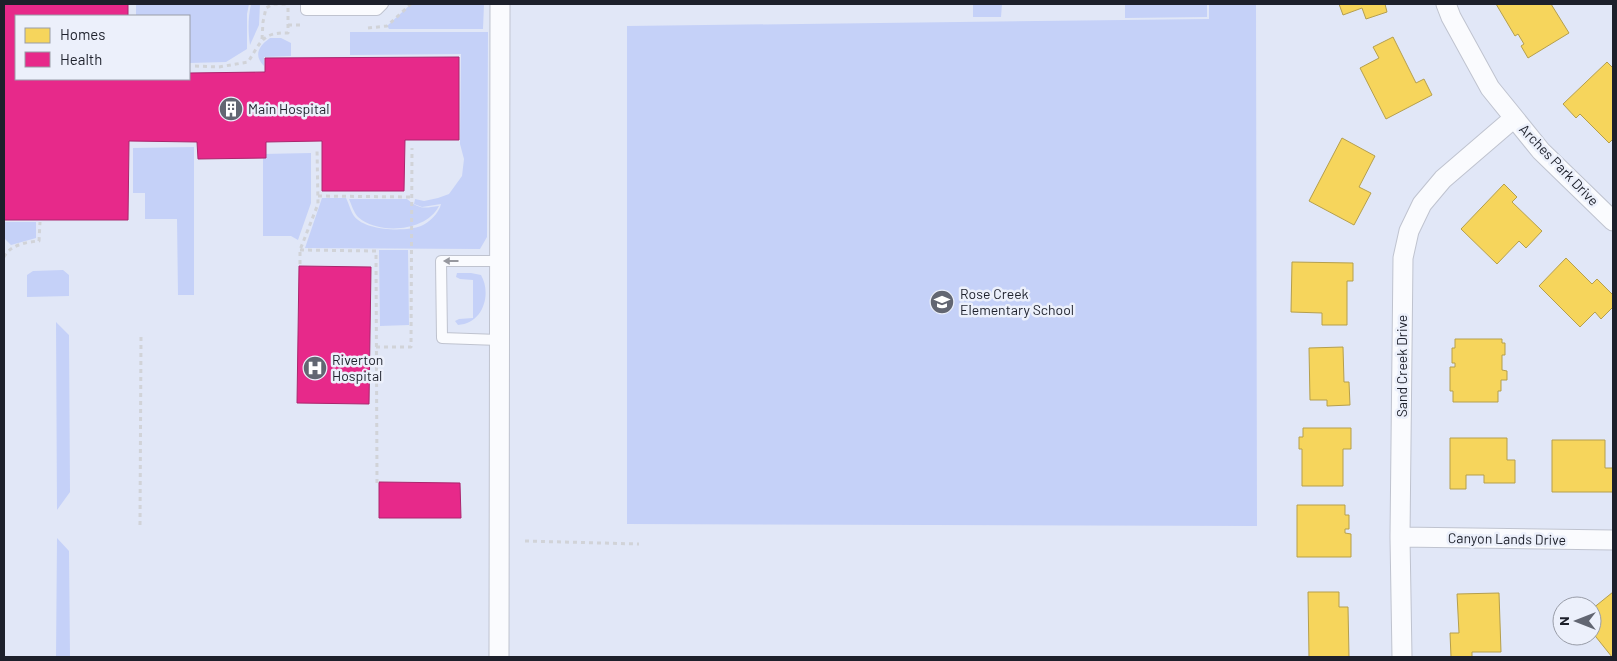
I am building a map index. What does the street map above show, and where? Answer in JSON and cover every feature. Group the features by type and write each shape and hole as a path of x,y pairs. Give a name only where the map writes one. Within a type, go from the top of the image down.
{"street":[{"path":"499,657 500,4"},
{"name":"Arches Park Drive","path":"1446,4 1490,88 1541,150 1613,221"},
{"name":"Sand Creek Drive","path":"1402,657 1400,537 1403,258 1409,231 1422,204 1444,179 1514,118"},
{"name":"Canyon Lands Drive","path":"1400,537 1613,540"}],"lane":[{"path":"306,4 306,10 377,10 384,4"},
{"path":"499,340 442,338 441,262 500,261"}],"path":[{"path":"195,66 219,67 248,62 262,39 266,8 273,4 288,4 288,33 273,33 262,39"},
{"path":"300,264 300,250 318,204 317,148"},
{"path":"376,347 411,347 412,148"},
{"path":"318,196 412,197"},
{"path":"4,257 12,248 27,242 38,241 40,222"},
{"path":"300,250 376,251 377,483"},
{"path":"140,525 141,336"},
{"path":"525,541 639,544"}],"shaded area":[{"path":"136,4 249,4 247,14 247,49 226,62 190,63 190,15 136,15"},
{"path":"251,4 260,4 259,25 250,45 249,14"},
{"path":"411,4 484,4 483,29 389,29 387,26"},
{"path":"973,4 1002,4 1001,17 973,17"},
{"path":"1125,4 1207,4 1207,17 1125,18"},
{"name":"Rose Creek Elementary School","path":"1209,4 1256,4 1257,526 627,524 627,26 1209,19"},
{"path":"350,32 488,32 487,237 480,249 305,248 322,198 346,198 354,216 367,225 386,229 414,228 424,225 430,220 436,214 441,204 422,207 414,204 415,199 424,201 449,194 462,176 464,159 460,144 461,54 350,55"},
{"path":"270,38 281,38 291,43 291,56 264,57 264,66 258,54 260,47"},
{"path":"194,147 194,295 178,295 177,219 145,219 145,193 133,193 133,148"},
{"path":"311,153 311,203 298,240 291,236 263,236 263,154"},
{"path":"349,199 407,199 415,205 422,207 439,206 433,215 413,226 389,228 377,227 358,217"},
{"path":"4,222 36,222 36,238 11,245 4,238"},
{"path":"379,250 408,250 409,325 380,326"},
{"path":"63,270 69,275 69,296 27,297 27,275 33,271"},
{"path":"457,273 481,275 486,291 483,307 479,314 467,323 458,325 455,321 459,319 473,318 473,280 460,279 456,277"},
{"path":"56,322 69,335 70,492 57,510"},
{"path":"57,538 69,551 70,657 56,657"}],"building: Homes":[{"path":"1339,4 1385,4 1387,12 1366,19 1362,8 1343,15"},
{"path":"1496,4 1551,4 1569,33 1528,58 1521,46 1524,44 1518,34 1515,36"},
{"path":"1393,37 1416,83 1424,79 1432,95 1386,119 1360,68 1379,58 1373,47"},
{"path":"1607,62 1613,68 1613,139 1609,143 1580,114 1576,118 1563,104"},
{"path":"1342,138 1375,156 1359,187 1371,193 1354,225 1309,201"},
{"path":"1504,184 1517,197 1512,202 1542,231 1526,248 1519,241 1497,264 1461,229"},
{"path":"1566,258 1592,284 1597,279 1613,295 1613,307 1601,319 1595,312 1580,327 1539,286"},
{"path":"1292,262 1353,263 1353,281 1347,281 1347,325 1322,325 1322,313 1291,312"},
{"path":"1455,339 1502,339 1502,343 1505,343 1505,355 1502,355 1502,370 1507,371 1507,380 1501,380 1498,402 1453,402 1453,391 1450,391 1450,367 1455,367 1455,363 1452,363 1452,348 1455,348"},
{"path":"1343,347 1344,382 1349,382 1350,405 1327,406 1327,400 1310,400 1309,348"},
{"path":"1303,428 1351,428 1351,449 1343,449 1343,486 1302,486 1302,449 1299,449 1299,437 1303,437"},
{"path":"1450,438 1507,438 1507,460 1515,460 1515,483 1484,483 1484,475 1466,475 1466,489 1450,489"},
{"path":"1552,440 1605,440 1605,468 1613,468 1613,492 1552,492"},
{"path":"1297,505 1345,505 1345,515 1349,515 1349,529 1345,529 1345,533 1351,534 1351,557 1297,557"},
{"path":"1308,592 1339,592 1339,607 1348,607 1349,657 1309,657"},
{"path":"1613,592 1612,657 1602,644 1602,601"},
{"path":"1499,593 1501,652 1472,652 1472,657 1451,657 1450,633 1459,633 1457,594"}],"building: Health":[{"name":"Main Hospital","path":"4,4 128,4 128,15 15,15 15,80 190,80 190,73 265,72 265,58 459,57 459,140 405,140 404,191 322,191 322,141 266,142 266,158 198,159 197,142 129,141 128,220 4,220"},
{"path":"299,266 371,267 369,404 297,403"},
{"path":"379,482 460,483 461,518 379,518"}],"place":[{"name":"Main Hospital","path":"231,109"},
{"name":"Rose Creek Elementary School","path":"942,302"},
{"name":"Riverton Hospital","path":"315,368"}]}
